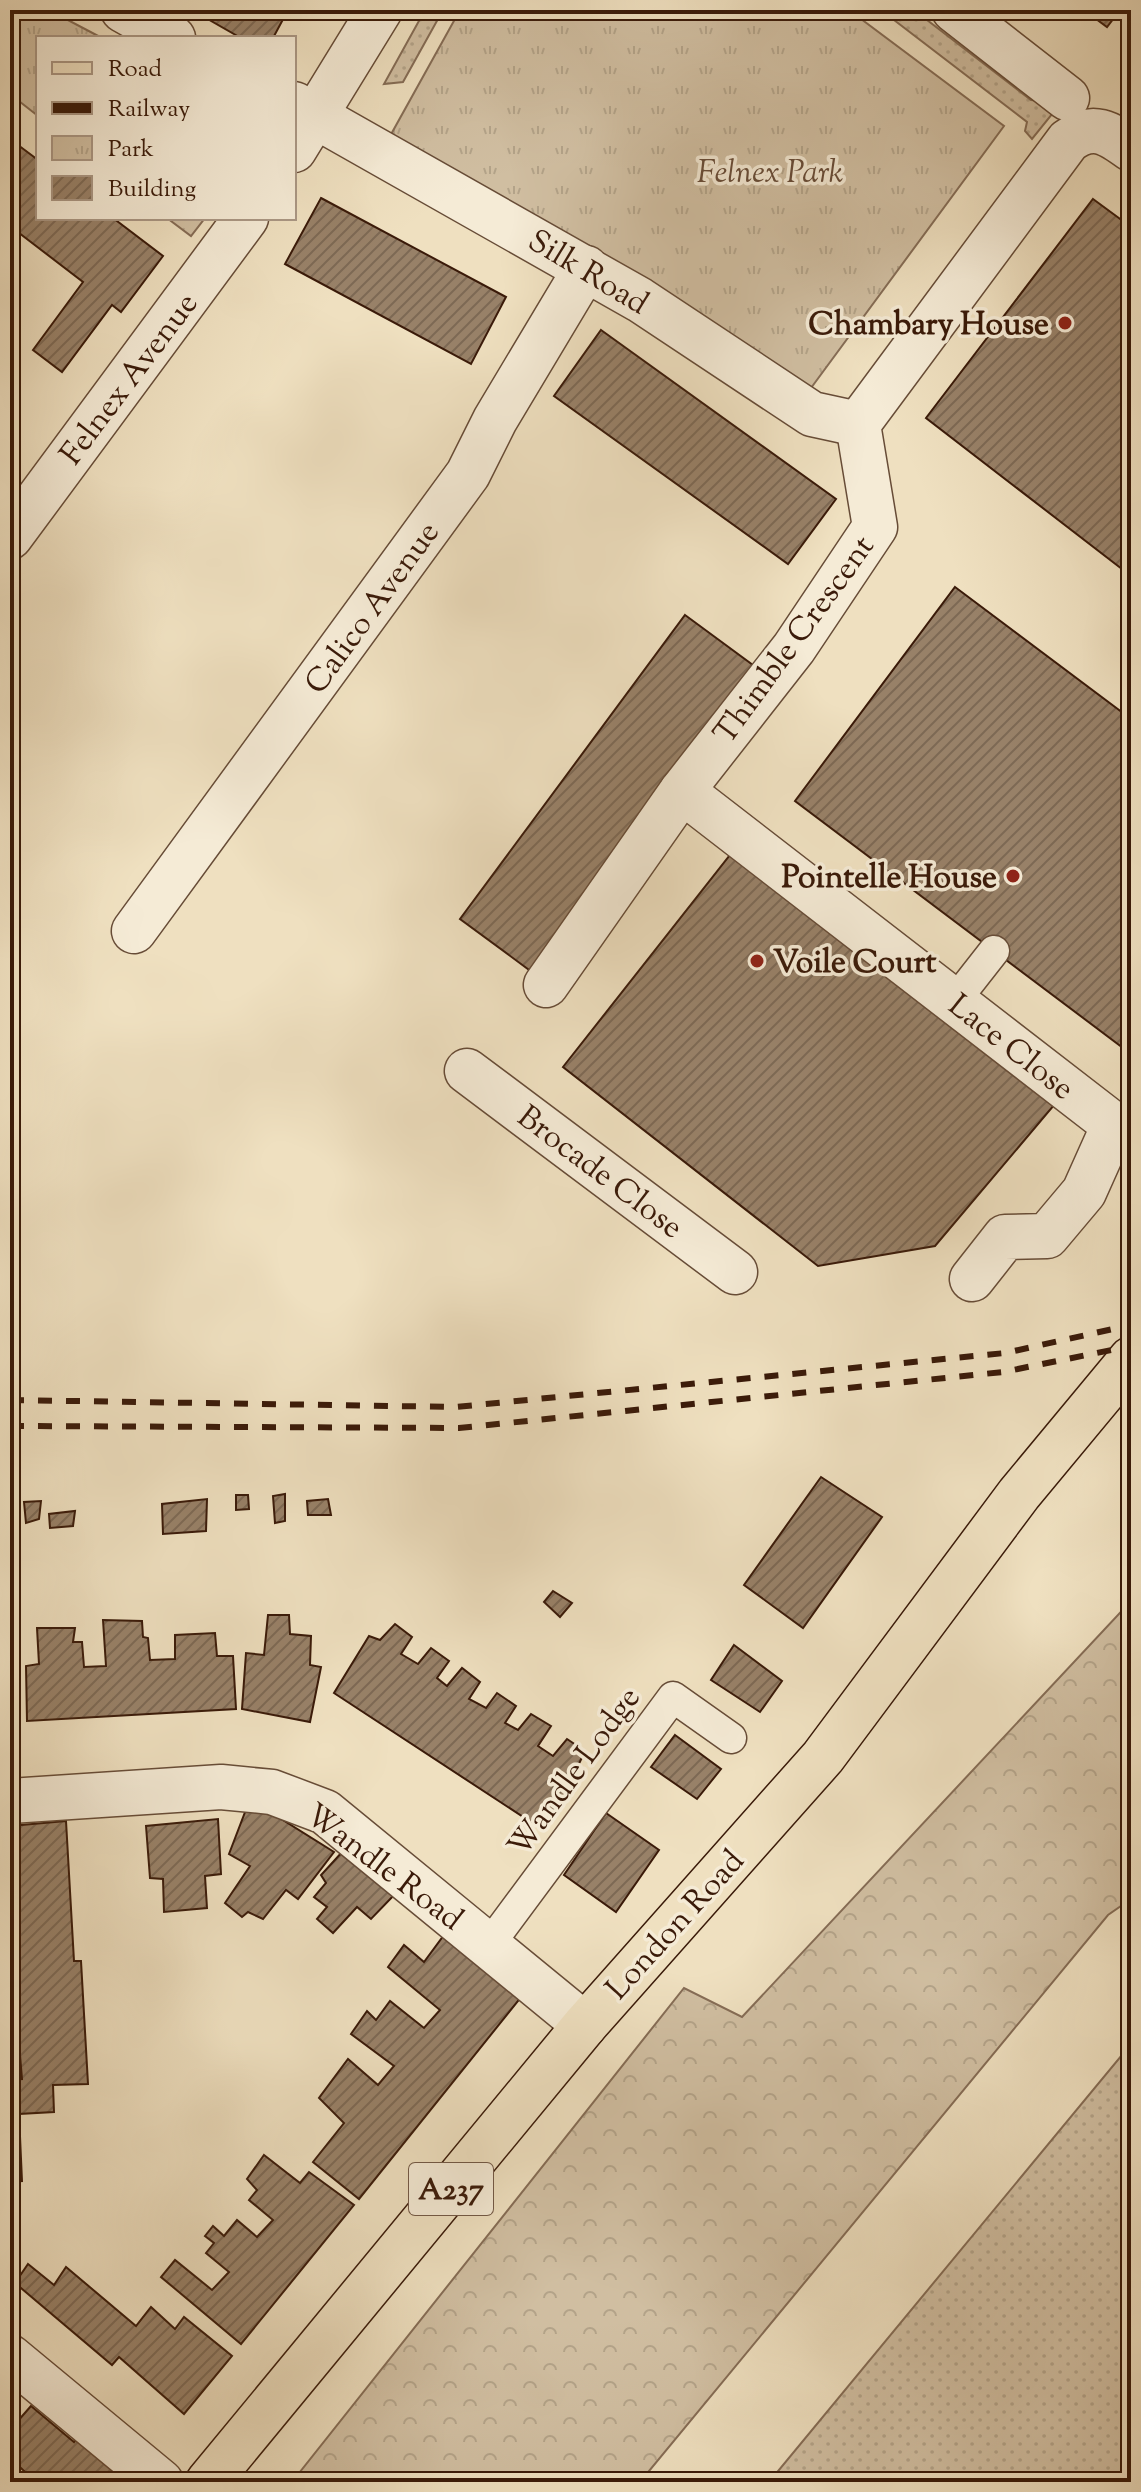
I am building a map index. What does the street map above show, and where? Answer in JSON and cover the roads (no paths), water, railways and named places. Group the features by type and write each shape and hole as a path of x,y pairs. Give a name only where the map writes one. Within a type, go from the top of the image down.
{"main road":[{"name":"London Road","path":"208,2482 585,2025 823,1757 1019,1494 1131,1359"}],"street":[{"path":"123,10 169,36"},
{"path":"301,124 380,10"},
{"path":"954,10 1077,115 1131,149"},
{"path":"858,424 1068,141 1077,115"},
{"name":"Silk Road","path":"301,124 586,268 640,300 812,414 858,424"},
{"name":"Felnex Avenue","path":"10,537 245,220"},
{"name":"Calico Avenue","path":"134,931 468,474 495,420 586,268"},
{"name":"Thimble Crescent","path":"546,985 682,791 794,648 875,527 858,424"},
{"name":"Lace Close","path":"682,791 954,1002 1122,1122 1084,1192 1047,1236 1005,1237 972,1279"},
{"name":"Brocade Close","path":"467,1071 735,1272"},
{"name":"Wandle Road","path":"10,1801 221,1787 272,1792 325,1812 585,2025"},
{"path":"10,2357 161,2482"}],"lane":[{"path":"954,1002 994,951"},
{"name":"Wandle Lodge","path":"489,1945 673,1697 731,1738"}],"railway":[{"path":"10,1400 456,1407 1005,1353 1131,1325"},
{"path":"10,1426 459,1428 1003,1372 1131,1346"}],"place":[{"name":"Chambary House","path":"1065,323"},
{"name":"Pointelle House","path":"1013,876"},
{"name":"Voile Court","path":"757,961"}],"park label":[{"name":"Felnex Park","path":"770,171"}]}
